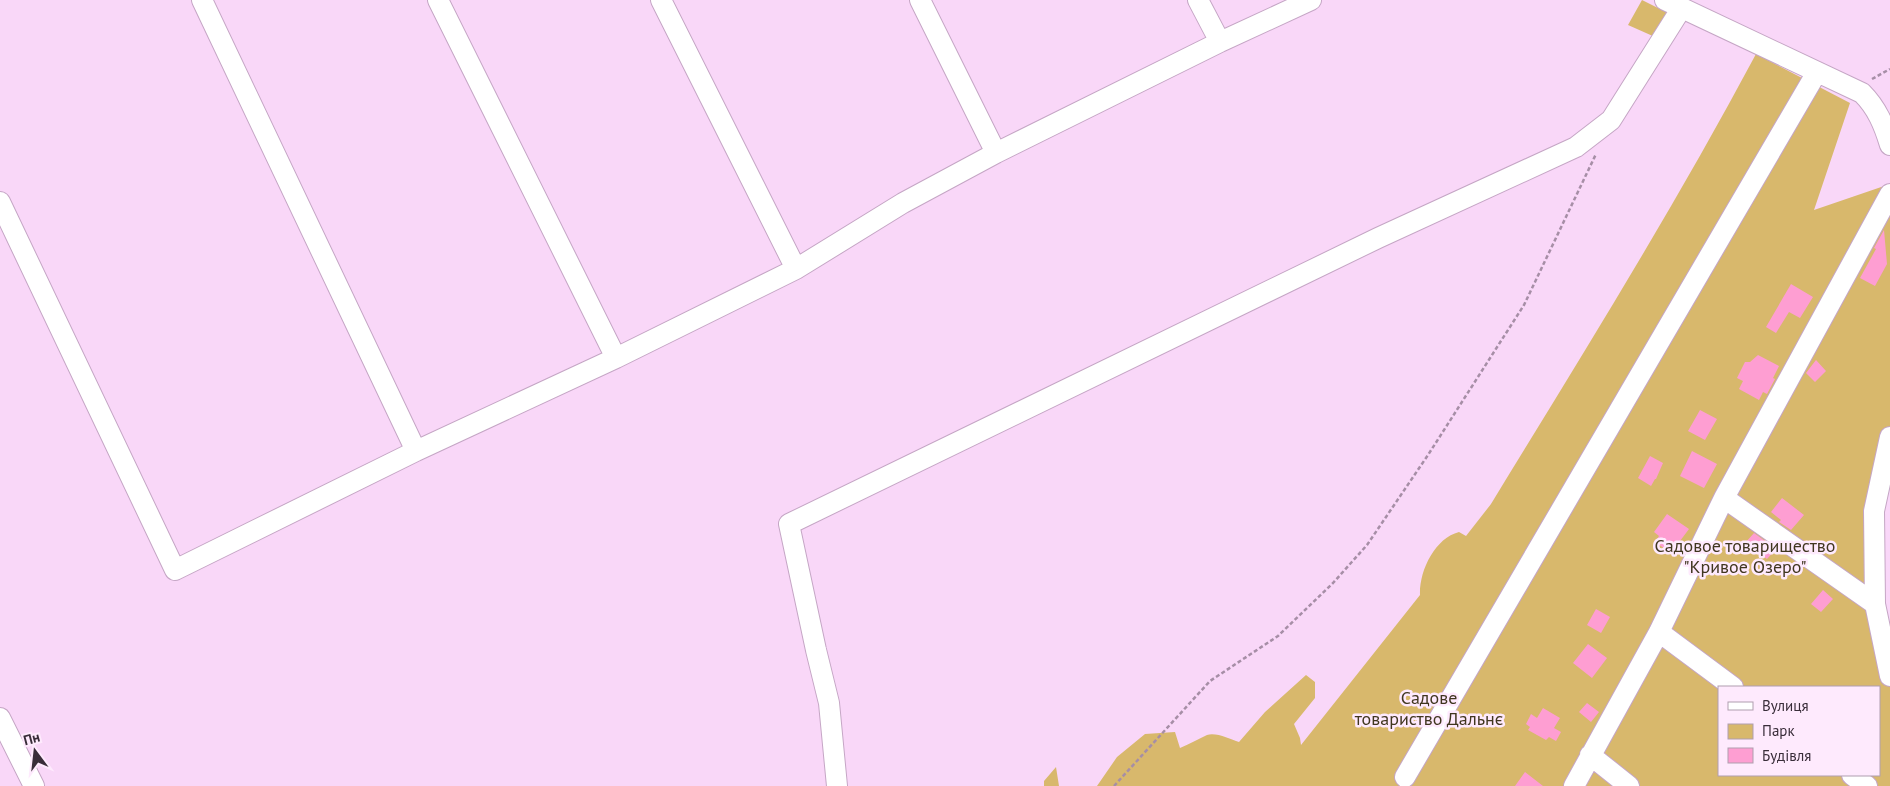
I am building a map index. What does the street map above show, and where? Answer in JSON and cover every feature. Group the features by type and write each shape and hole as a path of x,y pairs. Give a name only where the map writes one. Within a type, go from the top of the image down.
{"street":[{"path":"202,0 416,451"},
{"path":"438,0 616,358"},
{"path":"661,0 796,270"},
{"path":"920,0 996,153"},
{"path":"1198,0 1220,42"},
{"path":"0,202 176,570 416,451 616,358 796,270 903,203 996,153 1220,42 1311,0"},
{"path":"837,786 829,703 789,524 1378,238 1576,147 1611,120 1673,4 1862,93 1880,115 1890,145"},
{"path":"1405,777 1817,72"},
{"path":"1574,786 1659,632 1724,498 1890,194"},
{"path":"1890,437 1874,511 1875,604 1890,676"},
{"path":"1724,498 1875,604"},
{"path":"1659,632 1732,686"},
{"path":"0,718 34,786"},
{"path":"1590,755 1629,786"},
{"path":"1853,776 1867,786"}],"path":[{"path":"1114,786 1210,681 1278,636 1333,584 1367,546 1524,305 1597,152"}],"green space":[{"path":"1642,0 1668,13 1655,37 1628,25"},
{"path":"1756,54 1850,103 1814,210 1890,184 1890,437 1874,511 1890,676 1890,786 1097,786 1117,757 1145,734 1175,732 1180,748 1211,734 1239,742 1265,712 1306,675 1315,682 1315,698 1294,724 1301,745 1420,595 1422,576 1436,548 1450,535 1459,532 1466,536 1491,504 1627,281 1693,168"},
{"path":"1056,767 1059,786 1044,786 1044,781"}],"building":[{"path":"1884,230 1887,264 1875,286 1860,278"},
{"path":"1791,284 1813,297 1800,318 1789,312 1776,333 1766,327"},
{"path":"1758,355 1779,366 1767,394 1763,392 1759,400 1739,389 1743,381 1737,378 1745,362 1750,362"},
{"path":"1816,360 1826,371 1815,382 1806,373"},
{"path":"1700,410 1717,419 1705,440 1688,431"},
{"path":"1692,451 1717,464 1704,488 1680,476"},
{"path":"1650,456 1663,463 1651,486 1638,478"},
{"path":"1782,498 1804,515 1791,530 1779,522 1781,520 1771,512"},
{"path":"1667,514 1689,529 1671,553 1655,542 1659,536 1654,532"},
{"path":"1754,533 1776,549 1767,559 1746,542"},
{"path":"1823,590 1833,599 1821,612 1811,604"},
{"path":"1596,609 1610,617 1601,633 1587,625"},
{"path":"1588,644 1607,658 1592,678 1573,663"},
{"path":"1587,703 1599,712 1591,722 1579,712"},
{"path":"1543,708 1560,718 1554,728 1561,732 1556,741 1549,737 1546,740 1528,730 1530,727 1526,724 1531,714 1537,718"},
{"path":"1525,772 1543,786 1515,786"}],"park label":[{"name":"Садовое товарищество \"Кривое Озеро\"","path":"1745,556"},
{"name":"Садове товариство Дальнє","path":"1429,708"}]}
